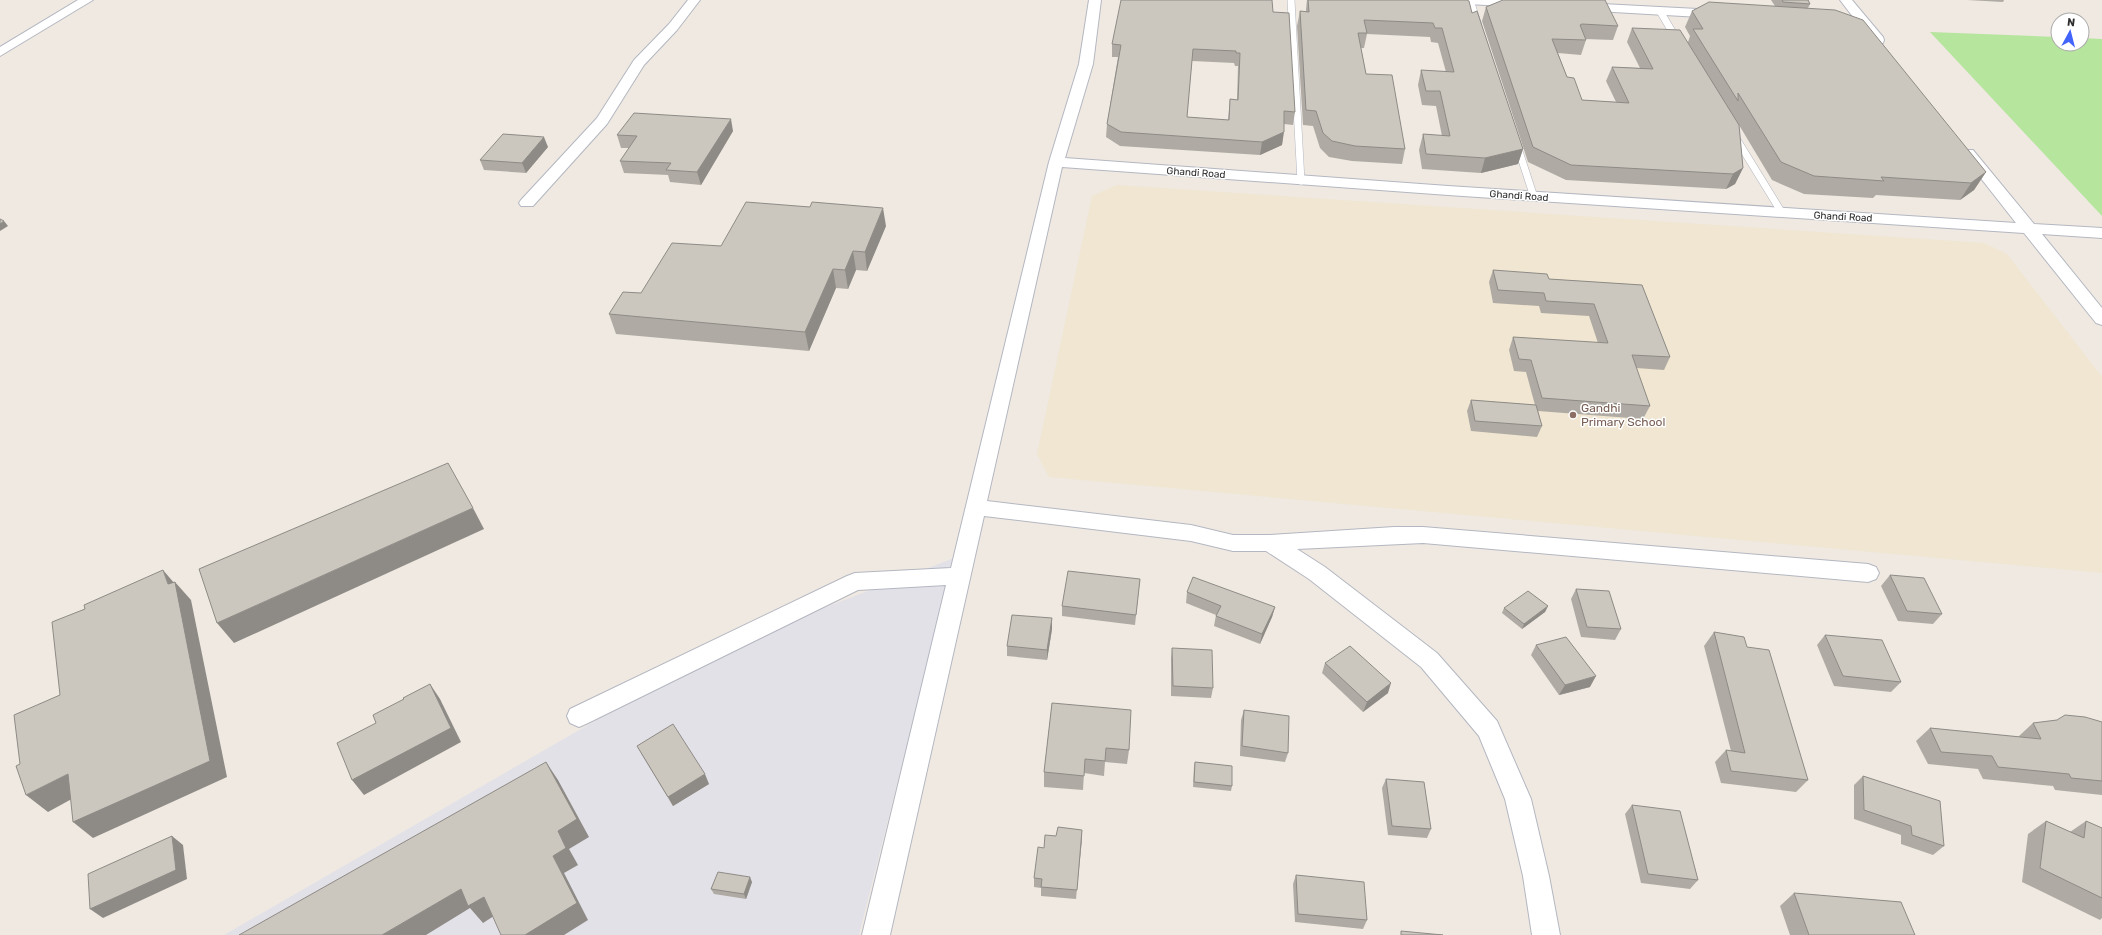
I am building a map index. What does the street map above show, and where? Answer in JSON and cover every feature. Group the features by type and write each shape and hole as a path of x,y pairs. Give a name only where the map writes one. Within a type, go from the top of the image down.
{"street":[{"path":"0,52 87,0"},
{"path":"527,203 602,121 639,63 673,26 694,0"},
{"path":"876,935 1056,162 1086,64 1095,0"},
{"path":"1469,0 1541,4"},
{"path":"1573,6 1728,14"},
{"path":"1849,11 1887,51"},
{"path":"1960,143 2102,318"},
{"name":"Ghandi Road","path":"1056,162 1301,181 1782,214 1983,224 2102,233"},
{"path":"975,507 1191,533 1233,543 1270,543 1394,535 1423,535 1868,573"},
{"path":"1270,543 1317,574 1429,660 1488,729 1518,799 1536,876 1546,935"},
{"path":"579,716 855,582 959,576"}],"lane":[{"path":"1291,0 1301,181"},
{"path":"1469,0 1480,30"},
{"path":"1660,11 1680,45"},
{"path":"1729,126 1782,214"},
{"path":"1514,136 1534,197"}],"shaded area":[{"name":"Gandhi Primary School","path":"1117,185 1984,243 2007,254 2102,377 2102,573 1049,477 1037,454 1092,196"},
{"path":"954,558 859,935 224,935 756,628 826,607"}],"green space":[{"path":"1930,32 2050,37 2050,52 2090,52 2090,38 2102,39 2102,216"}],"building":[{"path":"1121,0 1272,0 1273,12 1289,13 1295,112 1284,111 1284,132 1262,142 1121,132 1107,124 1121,45 1112,44","holes":["1193,49 1236,51 1236,53 1240,53 1238,100 1230,99 1229,120 1187,117"]},
{"path":"1308,0 1469,1 1472,13 1477,11 1523,149 1485,158 1426,154 1423,134 1450,136 1440,91 1426,91 1421,70 1454,72 1442,28 1435,28 1433,23 1364,20 1367,33 1358,33 1366,74 1392,75 1405,149 1355,146 1332,141 1323,133 1316,111 1306,110 1300,11 1309,12"},
{"path":"1503,0 1605,0 1618,26 1582,24 1580,25 1586,40 1552,39 1567,77 1574,78 1582,100 1629,103 1612,67 1653,69 1632,28 1680,30 1739,125 1743,168 1733,174 1571,165 1533,147 1486,7"},
{"path":"1782,0 1808,0 1810,4 1783,2"},
{"path":"1709,2 1835,10 1863,20 1986,172 1971,183 1881,177 1884,181 1814,176 1781,162 1738,93 1738,101 1693,29 1703,29 1692,11"},
{"path":"634,113 731,119 697,172 666,170 671,163 620,161 637,136 617,135"},
{"path":"503,134 544,137 522,163 480,160"},
{"path":"746,202 810,207 812,202 883,208 865,252 853,251 845,270 833,269 805,332 609,314 623,292 641,293 672,243 721,246"},
{"path":"1493,270 1547,274 1549,279 1642,285 1670,357 1632,355 1650,406 1542,398 1531,360 1519,359 1513,337 1608,343 1594,304 1546,301 1544,293 1498,290"},
{"path":"1471,400 1536,405 1542,426 1475,421"},
{"path":"448,463 473,508 217,623 199,569"},
{"path":"163,570 168,584 175,582 210,761 73,822 68,774 26,795 16,766 20,764 14,715 60,695 52,622 85,609 84,605"},
{"path":"1068,571 1140,579 1136,615 1062,606"},
{"path":"1890,575 1924,578 1942,614 1907,611"},
{"path":"1193,577 1275,607 1262,634 1216,616 1221,606 1187,592"},
{"path":"1576,589 1609,591 1621,629 1587,627"},
{"path":"1528,591 1548,606 1524,624 1504,608"},
{"path":"1012,615 1052,618 1047,650 1007,646"},
{"path":"1714,632 1744,637 1747,647 1769,650 1808,780 1731,771 1726,750 1745,753"},
{"path":"1825,635 1882,640 1901,682 1843,676"},
{"path":"1566,637 1596,676 1565,685 1536,645"},
{"path":"1350,646 1391,683 1367,702 1325,663"},
{"path":"1172,648 1212,650 1213,688 1173,686"},
{"path":"430,684 451,728 352,780 337,743 376,723 373,715"},
{"path":"1052,703 1131,710 1129,750 1106,748 1105,761 1085,759 1084,776 1044,772"},
{"path":"1244,710 1289,716 1288,753 1242,746"},
{"path":"2065,715 2085,717 2102,722 2102,781 2071,778 2069,774 1998,767 1992,756 1941,752 1930,728 2041,739 2033,723 2057,720"},
{"path":"673,724 705,774 668,797 637,746"},
{"path":"546,762 577,819 558,831 566,848 553,856 577,903 525,935 501,935 484,897 468,906 461,889 382,935 239,935"},
{"path":"1195,762 1232,766 1232,786 1194,782"},
{"path":"1863,776 1940,801 1944,846 1912,835 1911,826 1864,810"},
{"path":"1386,779 1424,782 1431,829 1392,826"},
{"path":"1632,805 1680,811 1698,880 1648,874"},
{"path":"2046,821 2084,838 2086,821 2102,828 2102,898 2040,868"},
{"path":"1058,827 1082,830 1077,890 1041,887 1042,879 1034,878 1038,847 1044,848 1045,835 1056,836"},
{"path":"172,836 176,870 90,909 88,874"},
{"path":"718,872 750,877 744,894 711,889"},
{"path":"1296,875 1364,882 1367,920 1298,914"},
{"path":"1794,893 1901,902 1915,935 1809,935"},
{"path":"1401,931 1443,935 1401,935"}],"place":[{"name":"Gandhi Primary School","path":"1573,415"}]}
